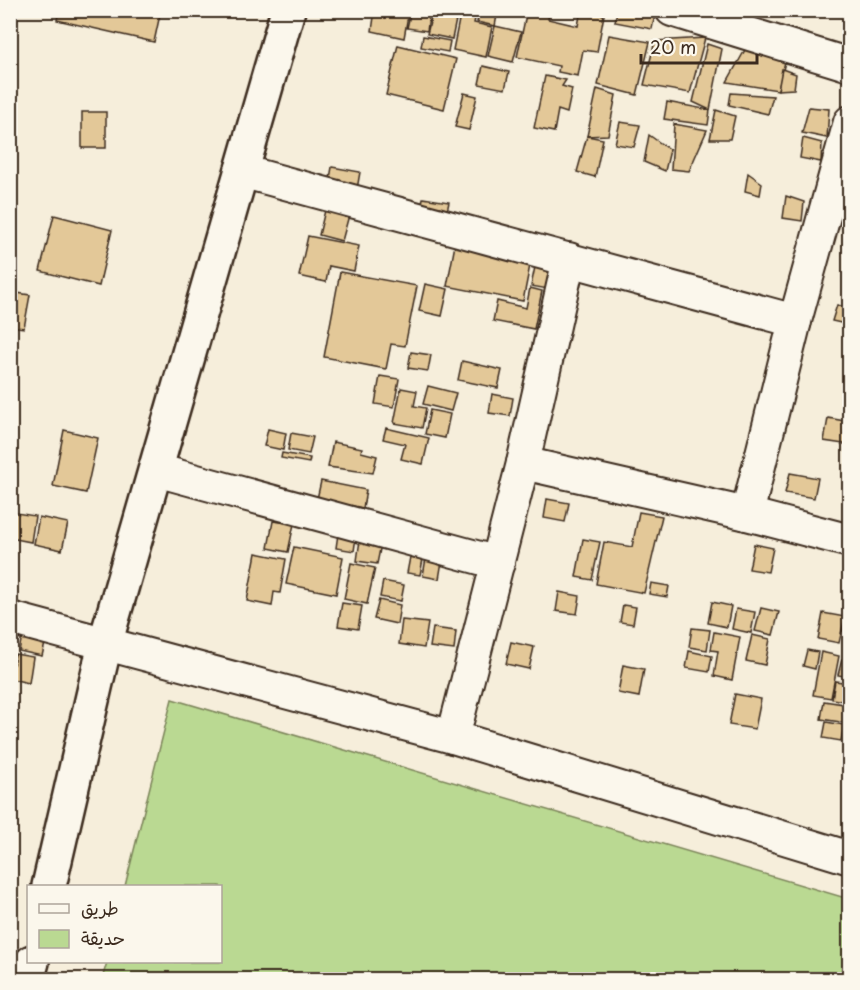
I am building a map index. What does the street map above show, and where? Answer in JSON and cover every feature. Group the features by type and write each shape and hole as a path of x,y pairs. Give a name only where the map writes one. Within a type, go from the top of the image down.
{"street":[{"path":"49,885 105,644 288,10"},
{"path":"672,10 849,65"},
{"path":"747,514 795,321 849,122"},
{"path":"241,171 795,321"},
{"path":"453,737 523,463 569,259"},
{"path":"523,463 747,514 849,541"},
{"path":"156,470 498,563"},
{"path":"10,618 453,737 849,858"},
{"path":"27,980 32,963"}],"green space":[{"path":"172,699 849,899 849,979 102,979 107,963 222,963 222,885 125,885"}],"building":[{"path":"59,10 161,10 154,42 57,20"},
{"path":"375,10 409,10 404,38 372,31"},
{"path":"411,10 430,10 427,31 407,28"},
{"path":"433,10 458,10 452,39 427,34"},
{"path":"461,10 477,10 474,23 492,27 486,57 453,50"},
{"path":"480,10 498,10 495,26 477,22"},
{"path":"527,10 550,10 548,19 578,26 581,10 604,15 597,52 583,50 578,76 558,72 559,66 517,57"},
{"path":"617,10 656,10 652,29 615,22"},
{"path":"495,26 521,32 513,62 488,56"},
{"path":"609,35 650,42 637,95 598,85"},
{"path":"423,36 450,41 448,52 421,47"},
{"path":"705,38 690,93 644,85 655,41"},
{"path":"707,44 722,49 710,110 693,102"},
{"path":"398,45 456,59 444,109 386,95"},
{"path":"745,50 786,58 778,90 727,82"},
{"path":"483,66 509,72 505,89 479,84"},
{"path":"782,69 796,74 794,89 778,90"},
{"path":"545,76 566,80 562,86 572,89 567,113 558,110 554,132 534,128"},
{"path":"597,89 616,95 608,135 587,136"},
{"path":"464,93 477,96 469,130 455,127"},
{"path":"731,93 773,96 768,114 729,105"},
{"path":"667,102 710,110 708,125 664,119"},
{"path":"809,107 829,109 827,138 802,133"},
{"path":"716,110 735,116 730,139 710,139"},
{"path":"82,112 106,112 106,148 82,148"},
{"path":"620,122 640,125 634,147 615,144"},
{"path":"674,124 707,130 689,171 671,169"},
{"path":"649,135 670,150 665,171 644,162"},
{"path":"587,136 603,139 595,177 577,172"},
{"path":"803,138 822,143 821,162 800,158"},
{"path":"332,167 360,172 356,195 328,190"},
{"path":"748,173 762,183 760,195 745,191"},
{"path":"786,196 804,202 802,221 783,218"},
{"path":"328,198 352,204 342,241 319,235"},
{"path":"423,198 449,202 445,221 420,217"},
{"path":"54,215 112,230 99,286 40,271"},
{"path":"308,236 359,246 354,271 329,266 326,282 299,276"},
{"path":"455,245 531,260 523,301 447,286"},
{"path":"536,262 553,265 548,289 531,286"},
{"path":"340,272 417,286 405,346 391,344 386,369 324,357"},
{"path":"425,284 448,289 442,316 419,311"},
{"path":"530,288 542,291 534,329 493,321 497,301 526,308"},
{"path":"10,292 30,295 24,328 10,326"},
{"path":"837,305 850,308 850,325 832,321"},
{"path":"411,352 431,355 428,371 408,368"},
{"path":"462,361 502,370 498,388 458,380"},
{"path":"380,376 399,379 394,407 375,404"},
{"path":"428,386 456,393 451,411 423,404"},
{"path":"401,388 417,391 414,406 426,408 422,428 394,423"},
{"path":"492,394 513,398 510,416 489,413"},
{"path":"430,410 450,414 445,438 425,434"},
{"path":"828,418 850,422 850,445 824,441"},
{"path":"386,428 429,438 423,464 401,459 405,444 383,439"},
{"path":"268,429 286,433 283,450 264,446"},
{"path":"64,430 98,438 86,493 53,486"},
{"path":"291,433 313,437 309,454 288,450"},
{"path":"333,442 362,448 361,452 377,456 373,473 328,467"},
{"path":"282,453 310,458 309,463 281,458"},
{"path":"790,473 818,478 814,498 785,493"},
{"path":"321,481 366,490 363,508 317,499"},
{"path":"547,499 569,503 565,522 544,518"},
{"path":"10,512 35,516 31,542 10,538"},
{"path":"639,512 662,516 644,593 596,584 604,542 632,547"},
{"path":"39,517 68,523 62,550 34,544"},
{"path":"273,521 294,524 288,552 268,548"},
{"path":"338,534 356,537 354,551 336,548"},
{"path":"583,539 600,542 592,580 576,577"},
{"path":"360,540 381,544 377,564 357,561"},
{"path":"754,544 773,548 768,572 749,569"},
{"path":"294,547 343,557 336,594 286,584"},
{"path":"256,553 286,559 280,593 274,592 272,606 247,601"},
{"path":"410,557 423,559 420,575 407,573"},
{"path":"426,558 442,561 439,579 423,576"},
{"path":"351,563 375,568 367,604 344,599"},
{"path":"383,581 404,585 401,601 380,597"},
{"path":"651,583 669,586 667,597 649,594"},
{"path":"559,592 580,596 577,614 556,611"},
{"path":"379,600 400,605 397,624 374,619"},
{"path":"712,602 731,606 727,627 708,623"},
{"path":"342,603 362,606 358,629 338,626"},
{"path":"623,605 636,607 633,624 620,622"},
{"path":"761,608 779,612 773,635 755,631"},
{"path":"736,609 755,612 751,633 732,629"},
{"path":"823,613 845,617 839,643 818,639"},
{"path":"846,613 850,613 850,632 843,631"},
{"path":"402,620 428,623 424,648 399,644"},
{"path":"10,624 19,625 10,667"},
{"path":"433,628 456,631 454,650 430,647"},
{"path":"692,628 710,630 707,650 689,647"},
{"path":"23,630 47,635 42,656 19,651"},
{"path":"714,632 740,637 732,680 714,676 718,651 711,650"},
{"path":"752,635 770,639 765,665 746,661"},
{"path":"511,642 534,647 529,669 506,664"},
{"path":"807,650 818,652 815,669 803,666"},
{"path":"689,651 712,656 709,672 686,668"},
{"path":"821,652 839,656 831,698 813,695"},
{"path":"15,654 33,657 29,683 11,679"},
{"path":"842,659 850,660 850,677 838,675"},
{"path":"623,665 644,669 639,697 618,693"},
{"path":"835,681 850,683 850,702 832,699"},
{"path":"735,694 761,699 755,729 729,725"},
{"path":"824,701 850,705 847,723 821,719"},
{"path":"826,722 844,725 841,741 823,738"}]}
